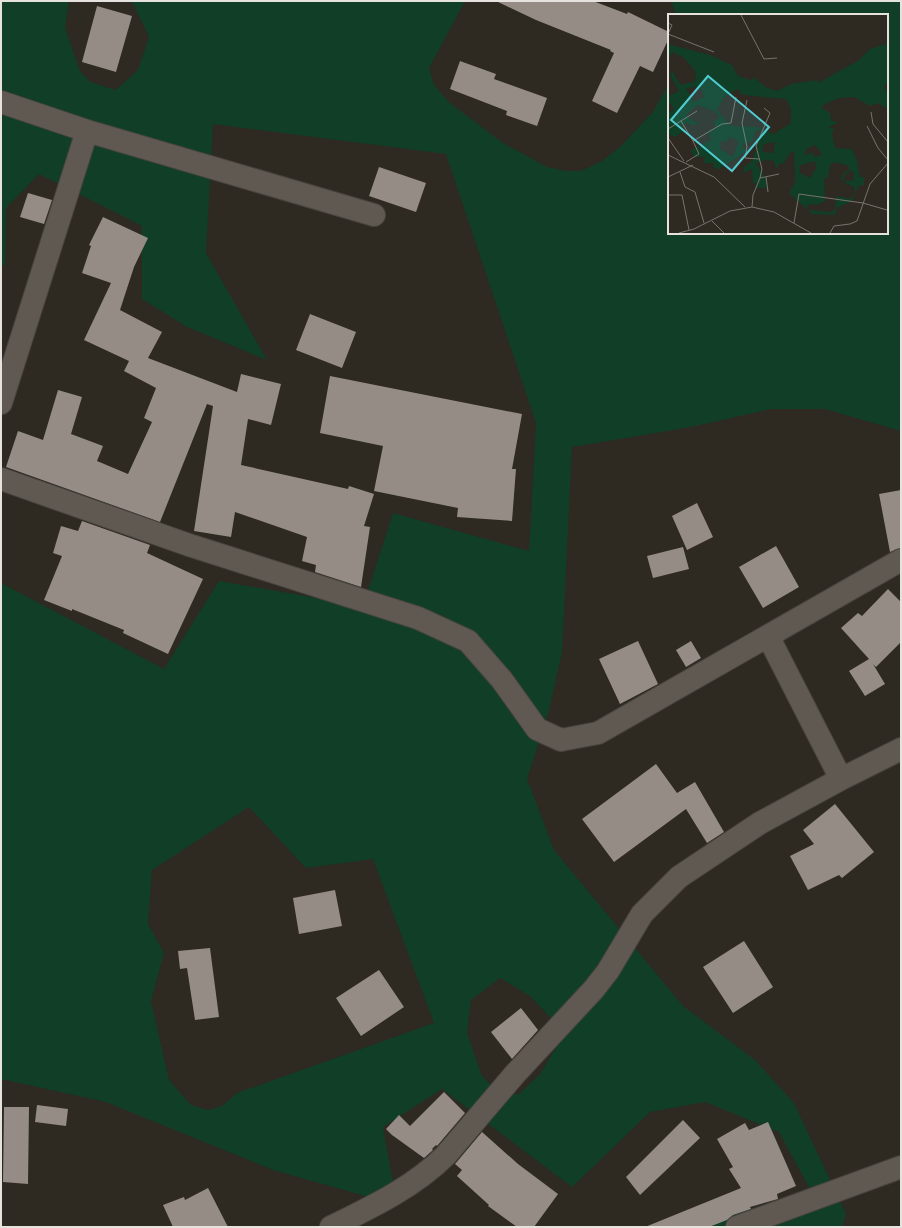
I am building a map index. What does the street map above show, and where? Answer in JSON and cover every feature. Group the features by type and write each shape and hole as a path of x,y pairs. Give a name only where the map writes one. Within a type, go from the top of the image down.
{"street":[{"path":"1,102 87,131 374,215"},
{"path":"1,403 87,131"},
{"path":"1,479 189,545 418,618 468,641 502,680 537,729 561,740 598,733 901,560"},
{"path":"768,636 841,780"},
{"path":"331,1227 384,1201 436,1165 446,1155 515,1074 594,990 608,971 642,914 679,877 760,823 901,749"},
{"path":"736,1227 901,1167"}],"green space":[{"path":"1,1 69,1 65,28 80,71 90,82 116,90 138,70 149,37 132,1 465,1 429,68 434,85 450,103 503,143 547,167 566,171 581,171 602,161 621,146 653,112 668,85 668,234 888,234 888,14 676,14 671,1 901,1 901,431 825,409 771,409 691,427 572,447 562,652 549,710 527,779 554,850 683,1006 755,1060 794,1103 846,1214 842,1227 698,1227 810,1189 779,1132 705,1102 650,1112 572,1187 442,1089 383,1127 397,1205 273,1170 106,1102 1,1079 1,583 164,669 219,581 363,606 393,513 529,551 536,423 446,154 213,124 206,253 267,360 187,327 142,299 142,226 39,174 6,208 5,266 1,265","holes":["249,807 306,868 373,859 434,1023 237,1093 222,1106 208,1110 191,1105 169,1080 151,1001 164,953 148,924 152,870","500,978 530,996 565,1033 540,1074 518,1095 492,1086 482,1076 467,1033 471,1000"]}],"building":[{"path":"496,1 593,1 627,14 628,12 668,32 668,40 653,72 640,66 617,113 592,101 614,53 610,51 611,50 536,20"},
{"path":"97,6 132,16 116,72 82,62"},
{"path":"460,61 496,74 494,79 547,98 537,126 506,115 507,111 450,89"},
{"path":"379,167 426,183 416,212 369,196"},
{"path":"28,193 52,200 44,224 20,217"},
{"path":"103,217 148,238 134,267 120,310 162,332 148,358 237,392 241,374 281,384 271,425 248,419 241,465 348,489 349,486 374,494 364,526 370,527 361,587 315,572 316,565 302,561 307,537 235,512 231,537 194,531 213,406 207,404 160,522 6,467 18,431 43,440 58,390 82,397 71,434 103,446 97,461 128,474 152,422 144,418 156,388 124,371 129,361 84,340 111,283 82,273 91,246 89,245"},
{"path":"310,314 356,332 342,368 296,350"},
{"path":"330,376 522,414 512,469 516,469 512,521 457,517 458,508 374,491 383,446 320,433"},
{"path":"901,490 901,548 890,552 879,494"},
{"path":"697,503 713,537 687,550 672,516"},
{"path":"82,521 150,545 147,553 203,579 168,654 123,633 124,630 72,609 72,611 44,600 62,556 53,553 61,526 78,531"},
{"path":"776,546 799,587 763,608 739,567"},
{"path":"683,547 689,569 653,578 647,556"},
{"path":"888,589 901,602 901,642 876,667 873,664 885,684 865,696 849,671 869,659 841,628 858,613 862,616"},
{"path":"638,641 658,684 620,704 599,659"},
{"path":"691,641 701,658 686,667 676,650"},
{"path":"656,764 677,793 695,782 724,832 707,843 686,809 614,862 582,819"},
{"path":"835,804 874,852 842,878 839,875 808,890 790,856 814,844 803,830"},
{"path":"335,890 342,926 299,934 293,898"},
{"path":"744,941 773,987 733,1013 703,967"},
{"path":"210,948 219,1017 195,1020 187,968 180,969 178,951"},
{"path":"379,970 404,1007 361,1036 336,998"},
{"path":"521,1008 538,1030 512,1059 491,1032"},
{"path":"444,1092 465,1113 437,1146 436,1145 424,1158 386,1129 399,1115 410,1126"},
{"path":"37,1105 68,1109 66,1126 35,1122"},
{"path":"4,1107 29,1107 28,1184 3,1182"},
{"path":"683,1120 700,1138 640,1195 626,1177"},
{"path":"768,1122 796,1186 777,1194 778,1199 750,1207 751,1209 733,1215 727,1220 709,1227 645,1227 741,1188 729,1169 733,1167 717,1139 745,1123 749,1130"},
{"path":"482,1132 518,1164 558,1194 534,1227 517,1227 488,1206 489,1205 457,1176 462,1170 455,1164"},
{"path":"208,1188 228,1227 173,1227 163,1205 184,1197 185,1200"}]}
